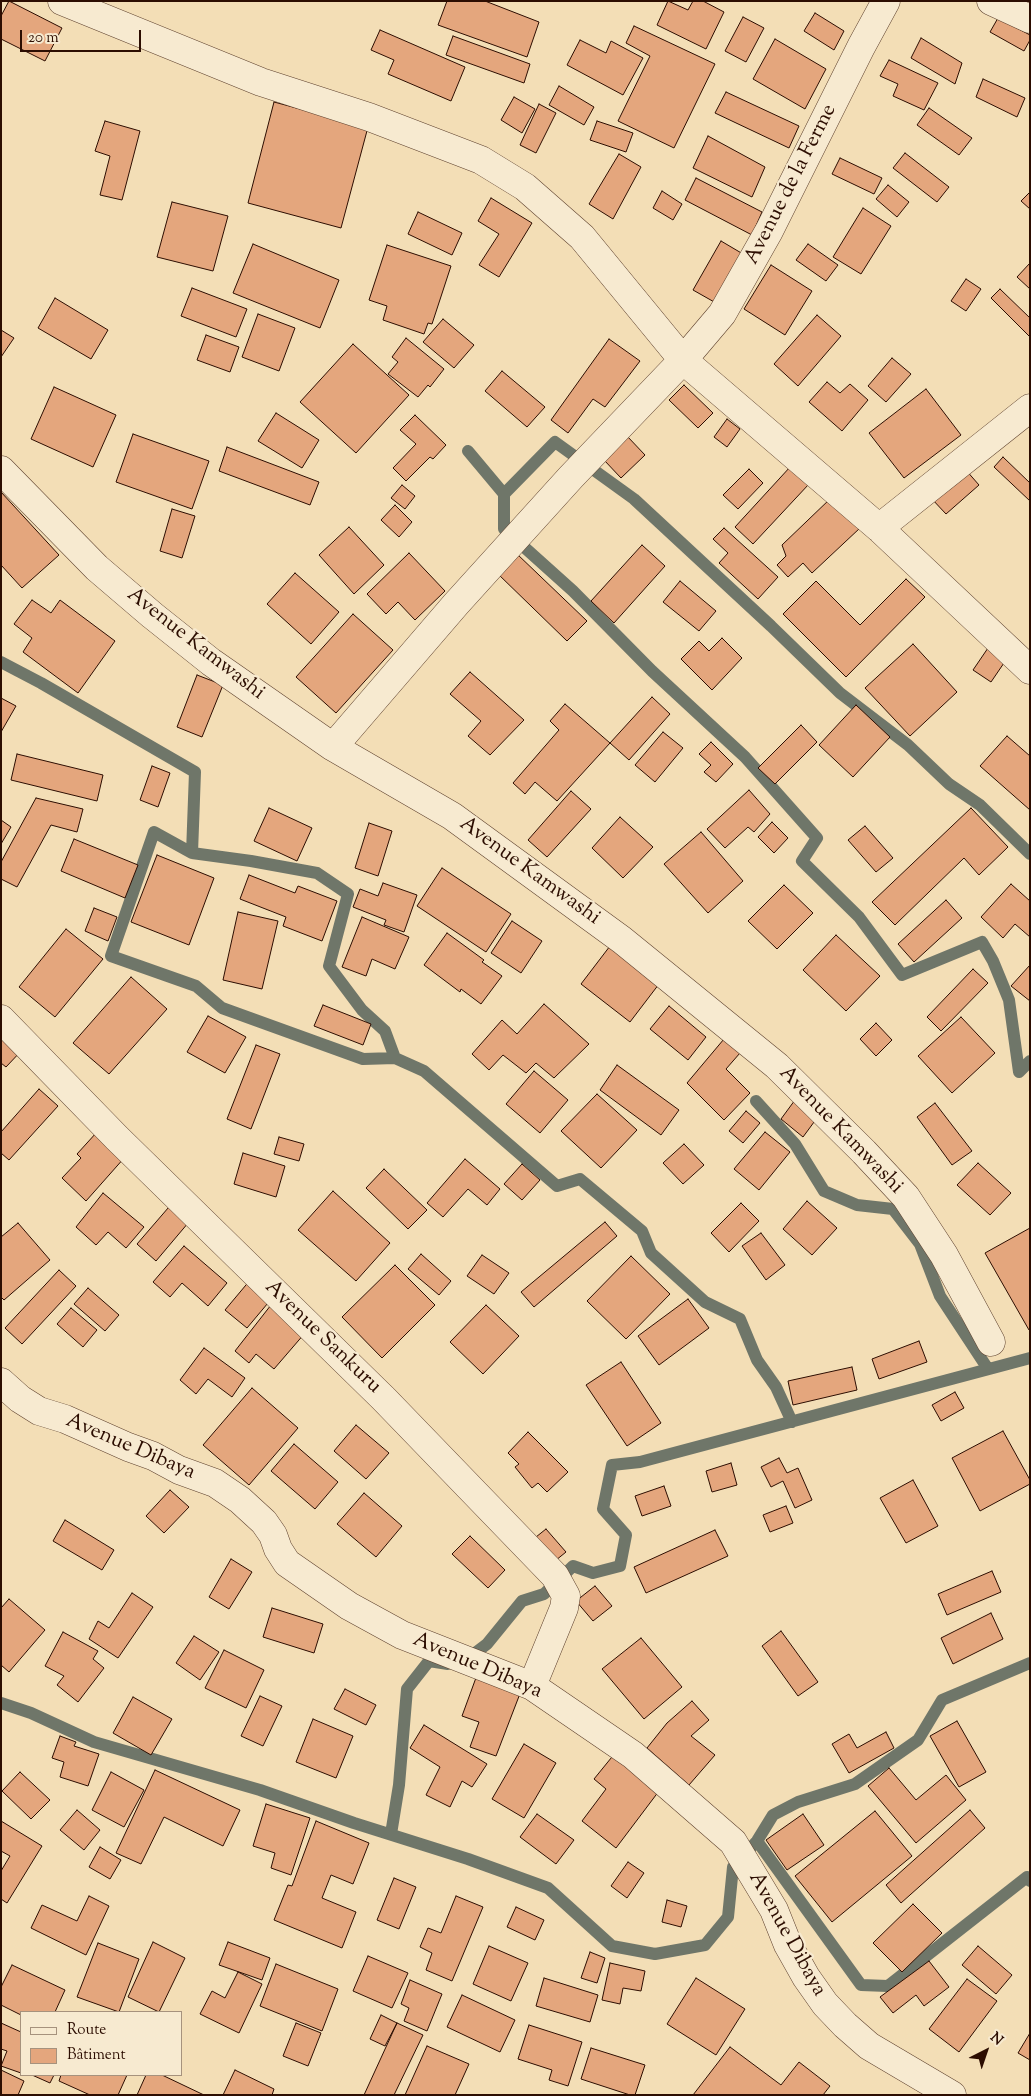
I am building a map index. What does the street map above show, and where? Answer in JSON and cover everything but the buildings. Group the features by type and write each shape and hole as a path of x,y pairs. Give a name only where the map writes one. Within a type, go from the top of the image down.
{"street":[{"path":"62,1 261,82 368,117 481,160 525,187 582,237 683,360 879,528 1030,670"},
{"name":"Avenue de la Ferme","path":"333,747 456,604 565,484 683,360 722,314 750,267 886,1"},
{"path":"992,1 1030,19"},
{"path":"879,528 1030,408"},
{"name":"Avenue Kamwashi","path":"1,470 97,568 211,662 333,747 452,816 622,940 777,1066 864,1152 906,1197 944,1256 991,1342"},
{"name":"Avenue Sankuru","path":"1,1019 117,1138 384,1398 555,1576 566,1596 564,1608 532,1686"},
{"name":"Avenue Dibaya","path":"1,1382 20,1399 39,1411 65,1419 153,1456 179,1470 215,1483 240,1500 264,1522 287,1563 349,1606 402,1635 532,1686 633,1754 733,1842 774,1910 793,1953 825,2004 869,2046 952,2095"}],"waterway":[{"path":"504,494 555,442 634,499 840,693 908,745 949,784 980,805 1030,854"},
{"path":"468,451 504,494 504,529 573,591 652,671 745,757 817,838 802,861 859,917 902,975 982,942 993,961 1009,1000 1019,1072 1030,1061"},
{"path":"1,662 195,772 192,853 317,873 348,894 329,966 362,1010 385,1031 395,1058"},
{"path":"192,853 154,832 111,956 196,986 222,1008 363,1059 395,1058 424,1071 557,1186 580,1179 642,1231 651,1253 705,1302 740,1319 757,1360 776,1387 792,1422"},
{"path":"756,1101 795,1144 824,1191 857,1205 893,1209 920,1244 940,1296 988,1369"},
{"path":"466,1660 487,1644 522,1601 544,1594 573,1566 593,1573 620,1566 626,1535 603,1509 612,1465 640,1462 1030,1358"},
{"path":"391,1834 399,1785 407,1689 429,1661 448,1664"},
{"path":"1,1703 31,1713 94,1742 260,1790 354,1823 468,1859 548,1888 612,1946 655,1954 705,1945 728,1917 733,1867 757,1841 773,1815 798,1802 855,1784 918,1740 942,1700 1030,1663"},
{"path":"757,1841 861,1985 888,1986 1027,1877 1030,1881"}]}
